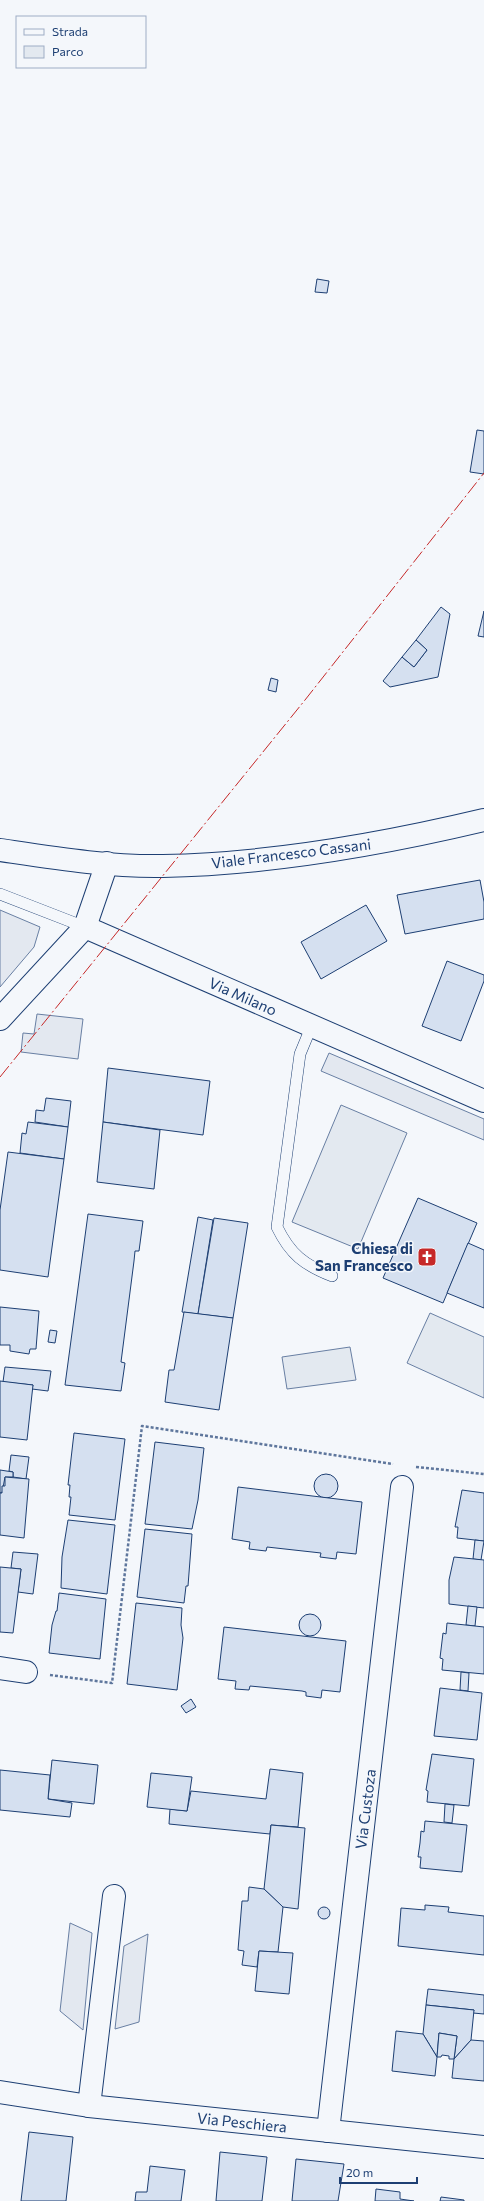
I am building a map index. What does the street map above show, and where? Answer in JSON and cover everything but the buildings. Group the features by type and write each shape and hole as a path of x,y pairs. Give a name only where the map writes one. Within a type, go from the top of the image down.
{"street":[{"name":"Viale Francesco Cassani","path":"0,850 107,863 162,866 243,862 337,850 440,831 484,820"},
{"path":"0,1019 85,927 107,863"},
{"name":"Via Milano","path":"85,927 484,1101"},
{"name":"Via Custoza","path":"328,2130 402,1487"},
{"path":"0,1668 26,1672"},
{"path":"89,2106 114,1896"},
{"name":"Via Peschiera","path":"0,2092 89,2106 484,2147"}],"lane":[{"name":"Via Milano","path":"0,894 85,927"},
{"path":"312,1026 300,1054 277,1227 286,1246 309,1267 332,1276"}],"path":[{"path":"26,1672 112,1683 142,1426 397,1465"},
{"path":"413,1467 484,1474"}],"green space":[{"path":"341,1105 407,1133 358,1249 292,1222"},
{"path":"430,1313 484,1337 484,1398 407,1363"},
{"path":"350,1347 356,1380 287,1389 282,1357"}],"shaded area":[{"path":"0,910 40,927 34,947 0,987"},
{"path":"37,1014 83,1019 78,1059 21,1052 23,1033 34,1034"},
{"path":"329,1053 484,1119 484,1140 321,1071"},
{"path":"70,1923 92,1933 83,2030 60,2011"},
{"path":"148,1934 139,2022 115,2029 124,1946"}],"power":[{"path":"0,1077 305,700 484,473"}],"place":[{"name":"Chiesa di San Francesco","path":"427,1257"}]}
